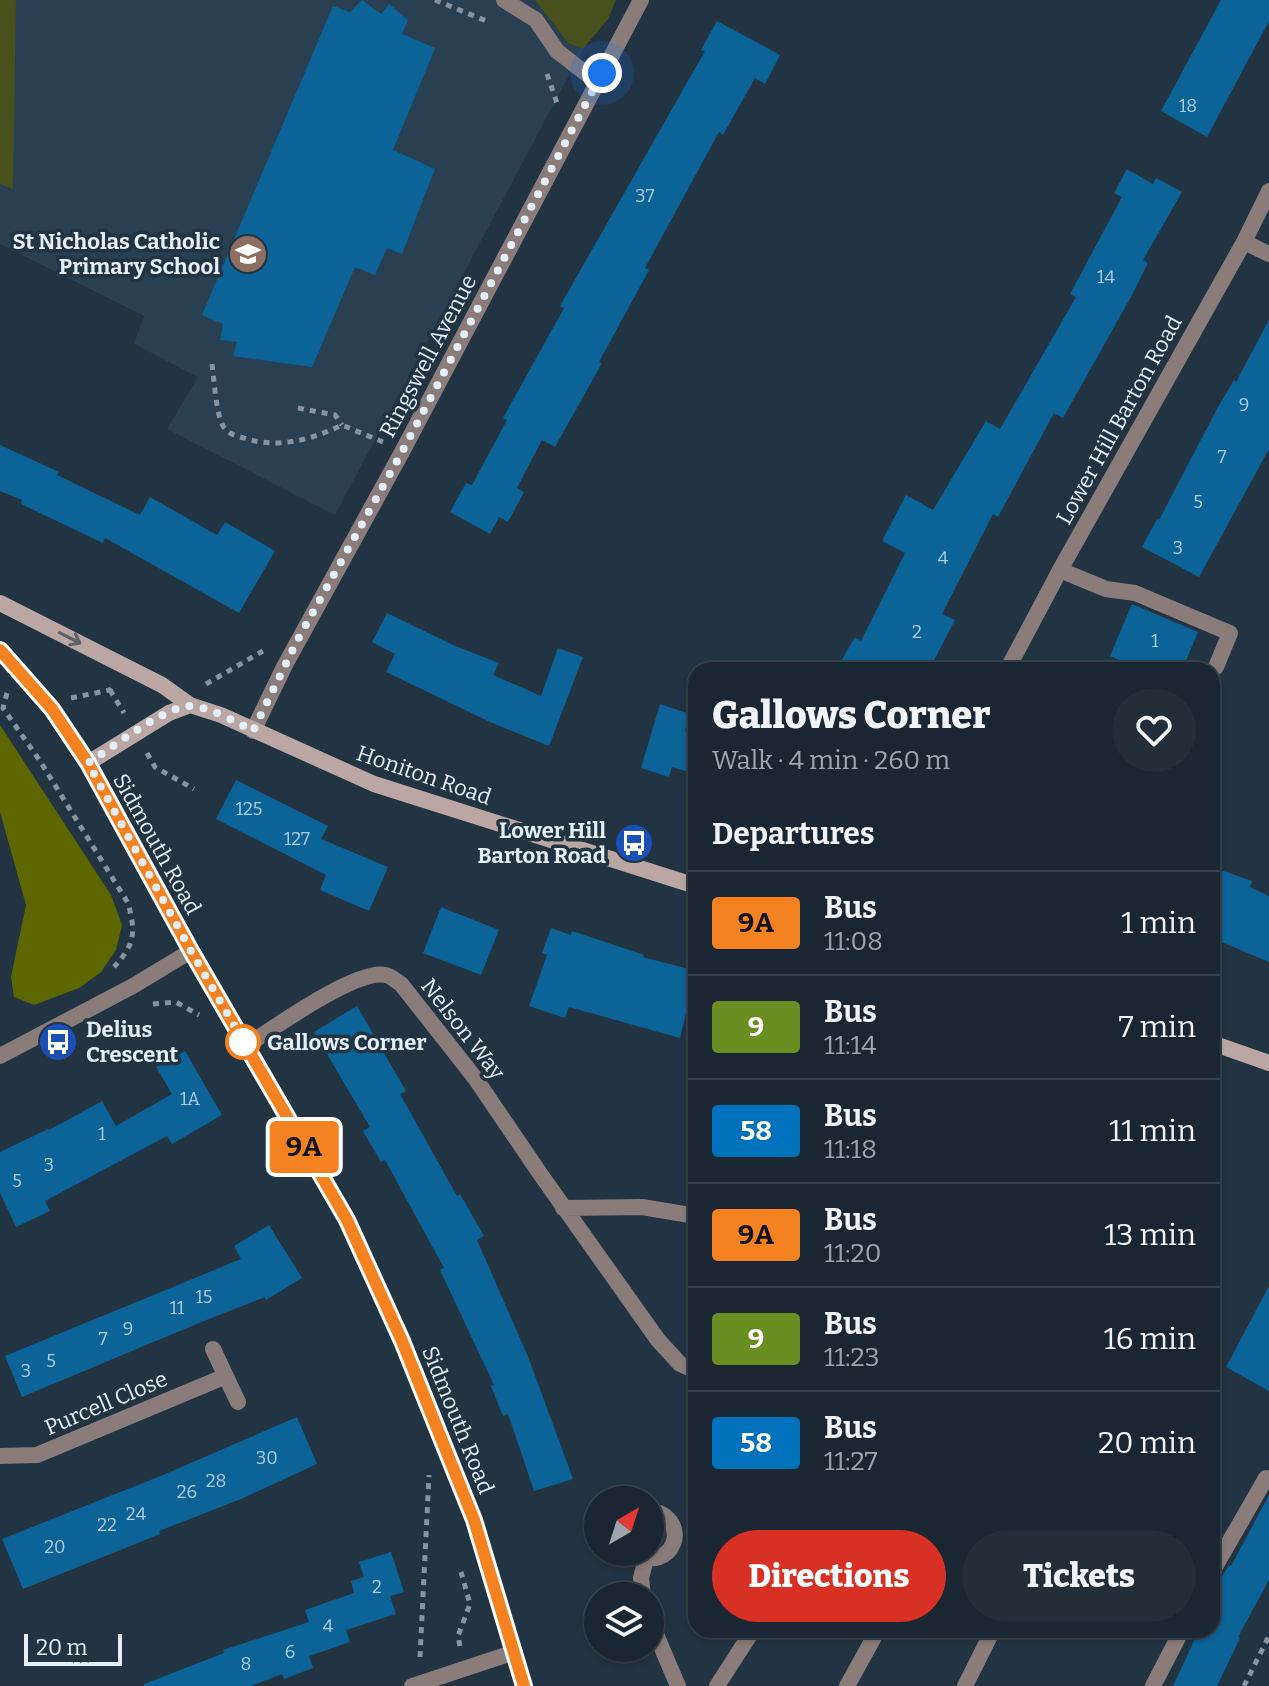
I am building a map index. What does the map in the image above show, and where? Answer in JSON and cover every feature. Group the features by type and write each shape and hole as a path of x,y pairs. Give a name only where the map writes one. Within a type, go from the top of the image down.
{"main road":[{"name":"Honiton Road","path":"0,603 162,685 190,705 221,715 374,784 688,883"},
{"path":"0,650 52,709 88,763 169,713 190,705"},
{"name":"Sidmouth Road","path":"88,763 191,951 347,1220 402,1341 474,1520 524,1686"},
{"path":"1220,1046 1269,1063"}],"street":[{"path":"504,0 536,20 557,51 590,77"},
{"name":"Ringswell Avenue","path":"253,731 335,570 402,452 590,77 641,0"},
{"name":"Lower Hill Barton Road","path":"1011,662 1244,242 1269,191"},
{"path":"1244,242 1269,254"},
{"path":"1060,570 1106,589 1135,593 1230,633 1218,662"},
{"path":"2,1051 133,986 191,951"},
{"name":"Nelson Way","path":"246,1046 322,998 367,976 386,974 401,984 475,1078 658,1340 680,1364 688,1368"},
{"path":"563,1208 642,1207 688,1215"},
{"path":"213,1349 238,1402"},
{"name":"Purcell Close","path":"0,1456 37,1455 226,1376"},
{"path":"1220,1558 1266,1478"},
{"path":"664,1515 672,1523 675,1536 671,1549 664,1555"},
{"path":"717,1686 748,1638"},
{"path":"847,1686 874,1638"},
{"path":"965,1686 989,1638"},
{"path":"1153,1686 1178,1638"},
{"path":"416,1685 515,1652"},
{"path":"664,1653 678,1686"}],"path":[{"path":"435,0 492,23"},
{"path":"543,66 561,115 590,77"},
{"path":"212,364 222,425 231,434 272,444 304,440 342,425"},
{"path":"298,408 335,415 342,425 402,452"},
{"path":"376,456 391,429"},
{"path":"196,679 206,684 272,647"},
{"path":"109,974 129,950 134,928 128,903 20,732 75,695 110,690 124,665"},
{"path":"155,767 194,789"},
{"path":"145,1008 157,1003 176,1002 201,1016"},
{"path":"416,1685 429,1471 434,1485"},
{"path":"459,1566 470,1604 458,1636 462,1655"},
{"path":"1244,1686 1269,1636"}],"shaded area":[{"name":"St Nicholas Catholic Primary School","path":"0,0 535,0 568,43 583,49 335,515 167,429 198,377 134,344 144,316 0,244"}],"green space":[{"path":"0,0 16,0 13,189 0,184"},
{"path":"535,0 616,0 608,19 583,49 568,43"},
{"path":"0,725 111,895 122,925 116,950 101,972 79,988 34,1005 14,997 11,977 26,905 0,812"}],"building":[{"path":"362,0 381,14 389,4 408,20 402,34 435,48 393,150 435,169 402,254 387,248 375,275 355,267 312,367 233,356 237,342 220,340 223,324 202,315 333,6 350,12"},
{"path":"1221,0 1269,0 1269,21 1207,137 1161,111"},
{"path":"717,21 780,55 765,84 755,78 723,135 719,132 645,268 649,270 599,362 602,363 555,447 542,440 517,488 524,492 508,522 499,517 490,534 450,512 466,483 472,485 507,420 503,418 564,308 560,306 705,51 701,50"},
{"path":"1127,169 1153,184 1156,178 1182,192 1143,260 1148,263 1132,295 1063,418 1054,413 998,517 993,514 942,614 955,620 933,662 841,662 855,637 861,641 905,553 882,541 906,495 933,510 986,421 1000,429 1076,297 1070,294 1122,197 1114,193"},
{"path":"1269,320 1269,449 1199,577 1142,547"},
{"path":"0,445 140,515 150,497 217,535 225,522 275,551 239,613 105,538 103,543 0,491"},
{"path":"1132,604 1198,632 1185,662 1124,662 1110,656"},
{"path":"387,613 499,663 493,675 541,696 558,648 583,657 549,746 490,722 386,672 395,654 372,642"},
{"path":"660,704 688,713 685,731 688,732 688,772 672,767 669,777 641,768"},
{"path":"236,780 328,826 321,839 388,867 369,911 320,890 326,875 216,819"},
{"path":"1220,870 1252,881 1250,887 1269,896 1269,962 1220,941"},
{"path":"441,907 499,930 481,975 423,953"},
{"path":"551,928 571,935 572,931 643,957 688,969 688,1004 680,1038 569,1007 565,1018 529,1006 547,955 542,953"},
{"path":"357,1006 406,1091 400,1094 457,1196 460,1194 484,1236 477,1240 529,1359 573,1479 534,1491 508,1414 503,1416 491,1386 494,1385 440,1270 444,1268 385,1160 381,1162 363,1131 370,1127 314,1032"},
{"path":"185,1051 222,1115 172,1144 167,1136 45,1201 50,1211 16,1227 0,1193 0,1152 102,1101 116,1126 172,1094 156,1067"},
{"path":"269,1225 302,1278 266,1300 265,1297 199,1323 22,1397 5,1356 241,1259 234,1246"},
{"path":"1269,1286 1269,1391 1226,1367"},
{"path":"297,1417 317,1464 241,1499 159,1531 160,1534 23,1589 2,1539"},
{"path":"1269,1495 1269,1580 1238,1637 1217,1686 1173,1686 1195,1638 1220,1638 1220,1579 1231,1566"},
{"path":"391,1552 404,1592 390,1596 396,1614 346,1630 350,1642 309,1656 313,1668 284,1679 282,1674 251,1686 144,1686 224,1653 223,1650 309,1622 305,1610 354,1593 351,1581 364,1577 359,1562"}],"bus line":[{"name":"9A","path":"0,650 52,709 88,763 191,951 347,1220 402,1341 474,1520 524,1686"}],"place":[{"name":"St Nicholas Catholic Primary School","path":"248,254"},
{"name":"Lower Hill Barton Road","path":"634,843"},
{"name":"Delius Crescent","path":"58,1042"},
{"name":"Gallows Corner","path":"243,1042"}],"route":[{"path":"243,1042 246,1046 88,763 135,732 190,705 221,715 253,731 297,641 402,452 602,73"}]}
